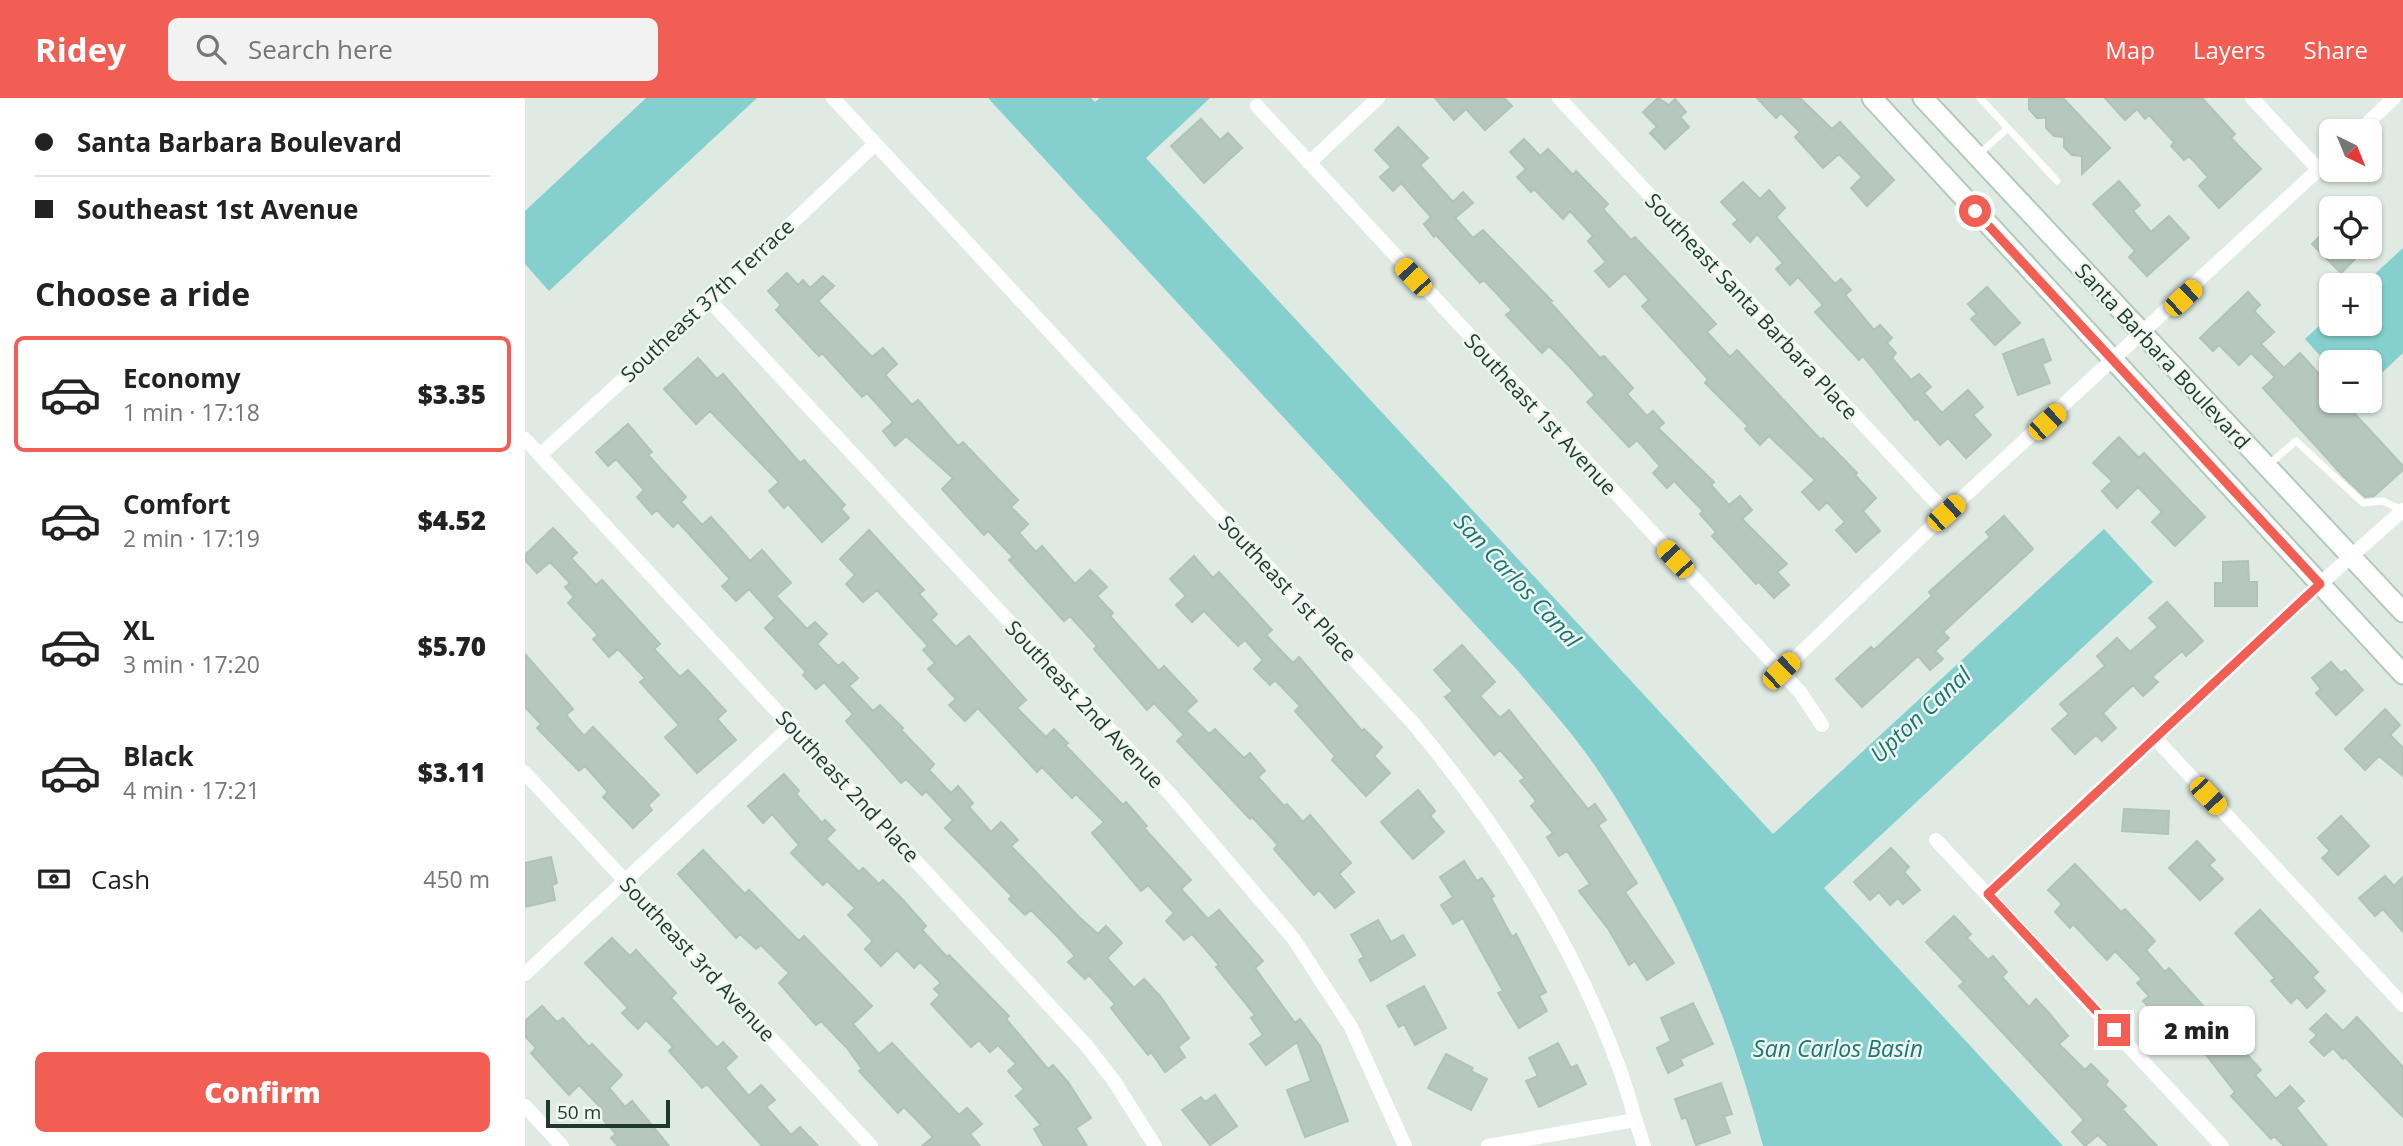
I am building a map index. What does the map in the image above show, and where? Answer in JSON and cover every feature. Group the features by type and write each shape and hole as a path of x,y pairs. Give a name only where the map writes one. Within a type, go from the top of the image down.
{"main road":[{"name":"Santa Barbara Boulevard","path":"1923,98 2403,612"},
{"name":"Santa Barbara Boulevard","path":"1882,101 2114,360 2403,674"}],"street":[{"name":"Southeast 1st Place","path":"833,98 1329,631 1413,723 1464,785 1532,884 1569,955 1616,1059 1644,1146"},
{"path":"1309,163 1378,98"},
{"name":"Southeast Santa Barbara Place","path":"1559,98 1946,513"},
{"path":"1781,671 1946,513 2319,170 2252,98"},
{"path":"2372,119 2395,98"},
{"name":"Southeast 1st Avenue","path":"1257,106 1781,671 1800,692 1822,725"},
{"name":"Southeast 37th Terrace","path":"540,455 710,301 874,145"},
{"name":"Southeast 2nd Avenue","path":"710,301 1170,794 1293,938 1351,1027 1405,1146"},
{"name":"Southeast 2nd Place","path":"525,439 1086,1045 1114,1082 1155,1146"},
{"path":"1988,894 2350,556 2403,511"},
{"path":"525,974 792,725"},
{"path":"2155,738 2403,1005"},
{"name":"Southeast 3rd Avenue","path":"525,773 871,1146"},
{"path":"1935,840 2222,1146"},
{"path":"525,1106 562,1146"},
{"path":"1488,1146 1635,1120"}],"lane":[{"path":"1980,98 2057,181"},
{"path":"1977,156 2008,128"},
{"path":"2266,466 2296,441 2363,503 2383,501 2403,511"}],"water":[{"path":"646,98 757,98 549,291 525,264 525,211"},
{"path":"988,98 1091,98 1095,102 1100,98 1210,98 1146,158 1773,834 2104,529 2153,582 1824,888 2063,1146 1763,1146 1733,1045 1695,947 1648,852 1585,751 1519,672"},
{"path":"2403,248 2403,353 2382,373 2382,350 2319,350 2319,355 2305,339 2319,326 2319,336 2382,336 2382,273 2376,273"}],"building":[{"path":"1435,98 1504,98 1512,106 1485,130 1466,109 1454,120"},
{"path":"1658,98 1669,105 1675,99 1686,112 1680,117 1689,127 1665,149 1650,133 1657,127 1643,112"},
{"path":"1757,98 1800,98 1832,129 1840,122 1894,180 1867,206 1851,188 1862,177 1839,154 1823,168 1795,137 1800,132 1781,113 1776,118"},
{"path":"2029,98 2063,98 2110,148 2082,174 2082,156 2072,155 2064,147 2064,137 2054,136 2046,128 2046,118 2037,118 2029,109"},
{"path":"2105,98 2202,98 2235,134 2231,138 2261,169 2219,208 2199,186 2208,177 2189,156 2184,160 2171,146 2174,142 2149,115 2145,119 2137,109 2125,120"},
{"path":"1201,119 1220,140 1228,133 1242,148 1204,183 1171,146"},
{"path":"1398,127 1428,158 1420,165 1453,202 1463,192 1473,203 1455,218 1473,238 1483,230 1552,301 1550,302 1600,358 1604,356 1633,388 1627,394 1647,416 1653,411 1664,423 1658,428 1714,482 1711,485 1729,505 1740,496 1752,510 1742,519 1787,564 1777,572 1789,585 1774,598 1759,582 1756,584 1712,536 1716,532 1700,514 1703,511 1674,481 1667,488 1653,473 1660,466 1637,440 1629,447 1587,402 1595,395 1568,365 1549,346 1542,353 1506,315 1512,310 1484,280 1480,283 1436,235 1434,237 1424,224 1431,217 1401,183 1393,191 1380,177 1391,167 1375,150"},
{"path":"1524,139 1540,156 1548,149 1573,175 1576,171 1608,204 1603,209 1631,240 1635,237 1716,324 1707,332 1730,357 1737,350 1821,440 1823,438 1857,473 1855,475 1876,498 1863,511 1880,531 1856,552 1836,530 1845,522 1827,502 1819,510 1802,492 1815,480 1769,436 1760,445 1745,429 1748,426 1705,383 1708,379 1642,306 1649,300 1625,273 1609,287 1595,271 1606,262 1588,241 1593,236 1570,211 1563,219 1534,189 1531,192 1517,177 1526,169 1510,152"},
{"path":"2119,181 2140,205 2133,211 2151,232 2169,216 2189,238 2147,276 2129,257 2135,251 2093,204"},
{"path":"1743,182 1760,199 1769,190 1785,208 1776,217 1835,284 1841,279 1851,290 1845,295 1874,330 1880,325 1892,338 1887,343 1896,353 1892,358 1911,380 1919,374 1931,387 1924,393 1942,413 1968,390 1983,407 1973,415 1991,435 1966,458 1948,438 1940,445 1917,418 1915,420 1863,356 1859,360 1815,312 1823,305 1798,277 1790,285 1776,269 1783,263 1757,234 1750,242 1733,224 1738,220 1721,202"},
{"path":"2319,237 2319,251 2312,244"},
{"path":"2327,259 2355,259 2341,273"},
{"path":"787,273 798,285 803,280 810,288 823,276 834,286 818,301 872,357 883,348 897,364 885,375 912,405 918,400 958,446 963,442 1018,500 1011,507 1028,524 1019,533 1036,552 1042,546 1075,584 1090,570 1107,587 1097,596 1113,613 1110,616 1159,671 1164,666 1197,701 1186,711 1209,734 1215,729 1244,758 1250,753 1265,771 1258,777 1284,806 1287,804 1303,822 1310,815 1351,863 1339,874 1354,892 1335,908 1319,890 1314,895 1274,849 1278,845 1177,741 1184,735 1154,703 1147,710 1094,649 1097,646 1070,616 1064,621 1009,560 1013,557 988,531 984,535 942,489 953,478 906,436 895,446 883,431 893,422 867,393 862,397 822,353 819,356 776,310 781,305 768,291"},
{"path":"1987,287 2020,323 1995,345 1971,319 1977,314 1968,304"},
{"path":"2248,292 2260,305 2254,311 2274,332 2261,344 2284,368 2300,353 2319,374 2319,413 2354,413 2403,466 2403,470 2374,496 2365,497 2263,388 2275,377 2251,353 2239,365 2219,345 2213,351 2200,338"},
{"path":"2043,339 2051,360 2042,364 2050,383 2018,395 2003,354"},
{"path":"698,358 717,379 723,374 800,463 804,460 845,505 841,509 849,518 822,542 788,504 784,508 769,491 779,482 710,411 696,424 664,389"},
{"path":"628,424 652,452 648,455 686,497 681,502 702,525 711,517 750,561 762,550 791,583 776,596 807,629 815,622 827,634 817,644 838,666 843,662 858,678 849,686 873,711 880,705 903,728 901,730 934,764 929,770 951,793 958,786 973,803 969,807 991,832 1001,822 1018,840 1011,846 1079,917 1098,934 1106,926 1122,943 1107,958 1134,988 1144,979 1160,996 1189,1038 1178,1047 1185,1057 1165,1072 1151,1052 1148,1055 1111,1008 1115,1004 1089,975 1085,979 1068,962 1075,956 1031,910 1025,915 1009,899 1012,896 945,828 953,820 926,791 922,795 906,779 901,783 846,721 853,714 824,682 816,689 803,675 806,672 765,628 775,618 749,589 736,601 722,586 730,579 678,522 673,527 657,510 652,514 637,497 644,490 616,459 608,466 596,452"},
{"path":"2119,437 2139,458 2144,453 2205,517 2175,546 2152,522 2162,512 2138,487 2117,508 2102,491 2112,481 2093,463"},
{"path":"2004,516 2033,549 1943,632 1949,638 1935,651 1943,659 1930,670 1918,656 1862,707 1836,679 1871,647 1874,650 1932,596 1929,592 1990,537 1986,532"},
{"path":"553,528 577,553 571,558 596,585 602,580 660,644 654,649 680,677 688,670 726,711 717,719 736,740 697,773 665,737 679,725 640,682 645,678 618,649 609,657 593,639 598,635 568,603 574,597 565,587 570,583 550,562 537,573 525,560 525,555"},
{"path":"869,530 924,590 919,594 937,614 931,620 956,647 969,636 1026,700 1017,708 1046,737 1054,729 1068,743 1065,745 1123,805 1126,802 1147,826 1144,828 1191,880 1181,889 1208,919 1219,910 1263,961 1255,968 1295,1023 1300,1019 1320,1046 1348,1121 1305,1137 1287,1090 1311,1081 1297,1042 1266,1065 1250,1044 1263,1035 1251,1018 1255,1015 1216,967 1219,965 1192,934 1184,940 1166,921 1174,913 1148,885 1141,891 1092,833 1104,822 1076,794 1072,798 1042,767 1037,772 978,708 965,721 949,705 956,699 928,669 935,663 923,650 928,646 877,590 863,602 846,584 855,575 840,559"},
{"path":"1194,556 1213,578 1219,572 1272,630 1266,635 1293,663 1299,657 1362,731 1364,729 1382,747 1374,756 1390,773 1366,796 1332,760 1335,756 1295,711 1300,706 1275,680 1270,685 1254,669 1263,660 1245,640 1238,646 1204,611 1192,622 1176,605 1186,596 1170,579"},
{"path":"2248,561 2249,582 2257,582 2257,606 2215,606 2215,583 2223,583 2223,562"},
{"path":"2167,602 2203,641 2186,656 2182,651 2152,677 2158,682 2143,696 2133,685 2103,713 2116,728 2102,741 2096,735 2075,754 2052,729 2069,714 2060,704 2105,666 2097,656 2117,638 2130,652 2158,627 2149,618"},
{"path":"1462,645 1495,682 1480,696 1500,718 1509,710 1588,809 1595,804 1606,820 1598,825 1637,883 1625,892 1674,963 1647,980 1635,961 1629,965 1609,930 1579,891 1590,884 1567,851 1559,856 1547,837 1553,833 1531,806 1536,801 1520,781 1525,778 1500,750 1494,755 1445,697 1453,691 1434,670"},
{"path":"525,654 573,709 566,715 584,736 593,727 659,795 648,805 652,810 633,828 603,797 608,792 585,766 579,771 537,728 541,724 525,707"},
{"path":"2331,662 2341,673 2345,670 2363,690 2336,715 2316,693 2321,689 2312,678"},
{"path":"2385,709 2400,725 2390,735 2403,748 2403,776 2379,756 2365,770 2345,749"},
{"path":"784,774 799,791 796,794 822,823 825,820 835,830 826,839 859,872 863,868 879,884 883,880 903,900 926,926 922,930 1009,1016 1006,1019 1048,1069 1053,1065 1068,1082 1091,1118 1076,1128 1087,1146 1044,1146 1034,1129 1041,1125 1016,1096 1024,1089 1008,1071 1016,1064 998,1045 990,1052 979,1040 971,1047 931,1004 940,995 934,989 941,983 920,962 914,968 897,950 881,966 865,949 873,941 848,915 855,908 827,881 823,885 791,853 799,845 772,814 763,823 748,806"},
{"path":"1418,790 1435,811 1430,816 1444,832 1413,859 1381,822"},
{"path":"2124,809 2169,811 2168,834 2122,831"},
{"path":"2341,816 2369,846 2338,875 2322,858 2330,851 2318,838"},
{"path":"2197,841 2215,860 2209,865 2223,879 2200,900 2169,868"},
{"path":"1891,848 1909,867 1904,872 1920,890 1903,904 1898,898 1890,905 1879,892 1870,900 1854,882"},
{"path":"703,850 745,894 749,890 799,941 804,936 872,1006 853,1024 879,1054 892,1043 959,1115 967,1108 982,1124 970,1134 980,1146 922,1146 933,1137 904,1107 898,1113 859,1071 862,1069 847,1048 821,1021 816,1025 779,983 789,973 761,945 756,949 740,934 736,938 678,874"},
{"path":"551,857 557,883 552,885 555,900 525,907 525,863"},
{"path":"1464,861 1477,881 1482,878 1494,896 1491,898 1512,937 1516,934 1546,992 1539,996 1547,1011 1519,1028 1498,993 1503,991 1463,918 1453,924 1441,905 1453,897 1440,877"},
{"path":"2075,864 2121,912 2125,909 2155,941 2146,950 2165,972 2169,968 2261,1070 2255,1075 2276,1099 2290,1086 2304,1101 2296,1108 2327,1146 2284,1146 2274,1136 2271,1139 2231,1096 2235,1092 2192,1037 2184,1044 2143,1001 2149,996 2137,983 2142,979 2115,951 2107,960 2073,924 2070,928 2055,912 2062,904 2048,890"},
{"path":"2385,876 2394,886 2403,877 2403,932 2383,909 2375,916 2359,898"},
{"path":"2260,910 2318,972 2312,977 2325,991 2307,1008 2297,997 2291,1003 2271,981 2275,978 2235,933"},
{"path":"1954,916 1971,934 1967,938 1988,960 1993,956 2007,972 2002,977 2029,1007 2036,999 2049,1013 2068,1036 2059,1044 2085,1070 2091,1064 2108,1081 2105,1085 2126,1106 2122,1109 2157,1146 2109,1146 2098,1135 2085,1146 2072,1132 2084,1120 1959,986 1964,982 1926,942"},
{"path":"1378,920 1391,942 1403,935 1415,955 1371,981 1359,960 1364,957 1351,935"},
{"path":"612,938 630,956 636,950 676,993 671,998 717,1048 723,1042 737,1057 725,1068 749,1096 761,1085 775,1100 766,1107 791,1135 800,1127 818,1146 762,1146 707,1084 702,1088 669,1051 673,1047 646,1020 638,1029 622,1013 628,1008 585,963"},
{"path":"1424,986 1446,1028 1415,1045 1404,1024 1399,1027 1387,1006"},
{"path":"1693,1003 1713,1044 1680,1059 1683,1065 1668,1073 1657,1048 1671,1041 1661,1018"},
{"path":"542,1006 557,1022 563,1018 589,1047 592,1044 622,1075 609,1088 625,1107 632,1101 669,1146 618,1146 611,1138 616,1134 599,1115 604,1111 579,1085 569,1095 557,1082 531,1053 536,1048 525,1036 525,1021"},
{"path":"2326,1014 2343,1031 2357,1017 2403,1067 2403,1117 2345,1057 2343,1059 2333,1048 2324,1056 2310,1042 2317,1035 2310,1029"},
{"path":"1558,1043 1571,1068 1577,1065 1586,1084 1539,1107 1526,1081 1538,1076 1529,1058"},
{"path":"1446,1054 1473,1068 1471,1071 1487,1079 1471,1110 1428,1088"},
{"path":"1721,1083 1732,1114 1724,1116 1730,1133 1696,1145 1686,1117 1682,1119 1675,1099"},
{"path":"1215,1095 1237,1126 1210,1145 1182,1110 1201,1097 1205,1102"}],"route":[{"path":"1975,211 2320,584 1988,894 2114,1030"}],"water label":[{"name":"San Carlos Canal","path":"1518,580"},
{"name":"Upton Canal","path":"1920,714"},
{"name":"San Carlos Basin","path":"1838,1048"}]}
